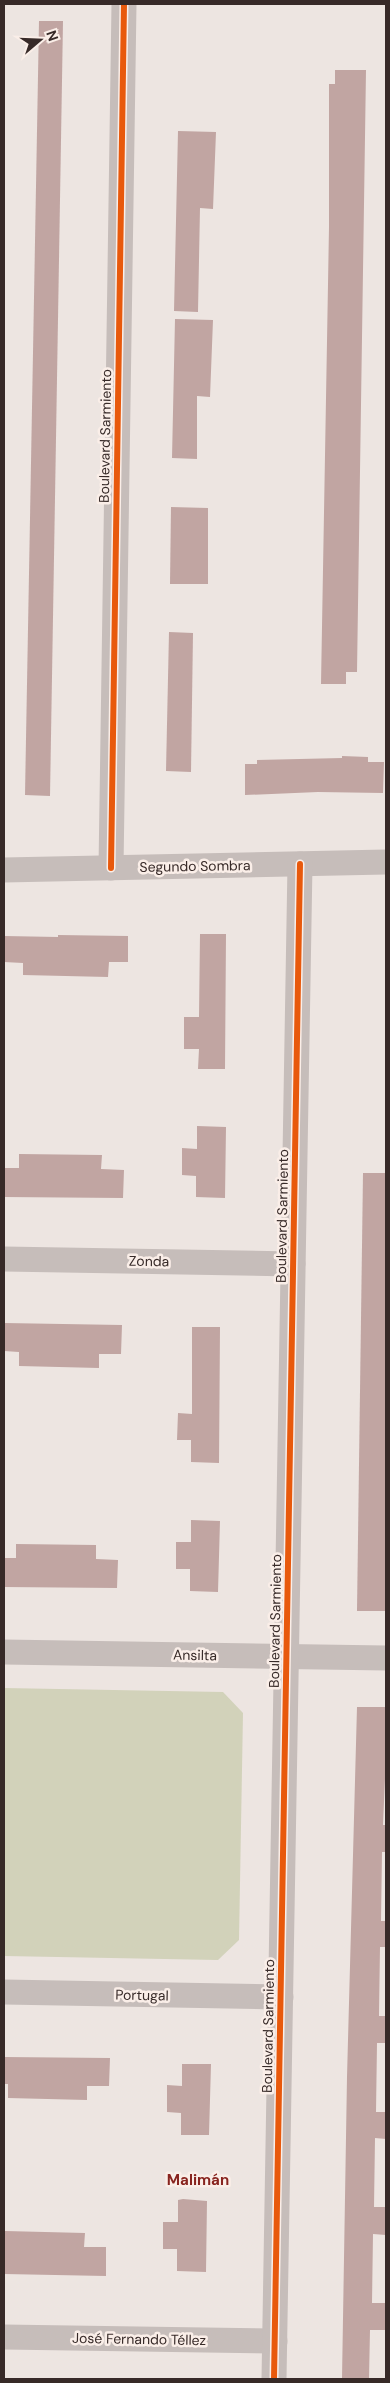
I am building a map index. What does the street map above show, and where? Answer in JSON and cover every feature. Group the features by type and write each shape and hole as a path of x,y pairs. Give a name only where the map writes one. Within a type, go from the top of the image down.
{"street":[{"name":"Boulevard Sarmiento","path":"111,868 124,4"},
{"name":"Segundo Sombra","path":"4,870 386,862"},
{"name":"Boulevard Sarmiento","path":"274,2379 300,864"},
{"name":"Zonda","path":"4,1259 293,1264"},
{"name":"Ansilta","path":"4,1652 386,1658"},
{"name":"Portugal","path":"4,1992 281,1997"},
{"name":"José Fernando Téllez","path":"4,2337 274,2341"}],"green space":[{"path":"4,1688 223,1692 243,1713 239,1940 218,1960 4,1956"}],"building":[{"path":"39,21 63,21 50,796 25,795"},
{"path":"335,70 366,70 357,672 346,672 346,684 321,684 329,227 329,84 335,84"},
{"path":"178,131 216,132 213,209 200,208 198,312 174,311"},
{"path":"175,319 213,320 210,397 197,396 197,459 172,458"},
{"path":"171,507 208,508 208,584 170,584"},
{"path":"169,632 193,633 191,772 166,771"},
{"path":"342,756 368,757 368,762 384,762 383,793 318,792 245,795 245,764 257,764 257,760 342,758"},
{"path":"200,934 226,934 225,1069 198,1069 199,1049 184,1049 184,1017 199,1017"},
{"path":"58,935 128,936 128,962 109,962 108,977 23,975 23,963 4,962 4,936 58,937"},
{"path":"197,1126 226,1127 225,1198 196,1197 196,1176 182,1175 182,1148 197,1149"},
{"path":"19,1154 102,1155 101,1169 124,1170 123,1198 4,1197 4,1168 19,1168"},
{"path":"363,1173 386,1173 386,1611 357,1611"},
{"path":"4,1323 122,1325 121,1354 99,1354 99,1368 19,1366 19,1352 4,1351"},
{"path":"192,1327 220,1327 219,1463 191,1462 191,1440 177,1440 178,1413 192,1414"},
{"path":"191,1520 220,1521 218,1592 190,1591 190,1569 176,1569 176,1542 191,1542"},
{"path":"16,1544 96,1545 96,1559 118,1560 117,1588 4,1587 4,1558 16,1558"},
{"path":"357,1707 385,1707 386,1756 383,1825 386,1825 386,1852 382,1852 381,1921 386,1921 386,1947 380,1947 379,2016 386,2016 386,2043 377,2043 376,2112 386,2112 386,2139 375,2138 374,2207 386,2207 386,2235 373,2234 372,2303 385,2303 385,2330 370,2330 369,2379 342,2379 347,2077"},
{"path":"4,2057 110,2058 109,2086 87,2086 87,2100 8,2098 8,2084 4,2084"},
{"path":"182,2064 211,2064 209,2135 181,2135 181,2113 167,2112 167,2085 182,2086"},
{"path":"178,2200 207,2201 206,2272 177,2271 177,2249 163,2249 163,2222 178,2222"},
{"path":"5,2231 85,2233 84,2247 106,2247 106,2276 4,2274"}],"cycle path":[{"path":"111,868 124,4"},
{"path":"274,2379 300,864"}],"district":[{"name":"Malimán","path":"198,2180"}]}
